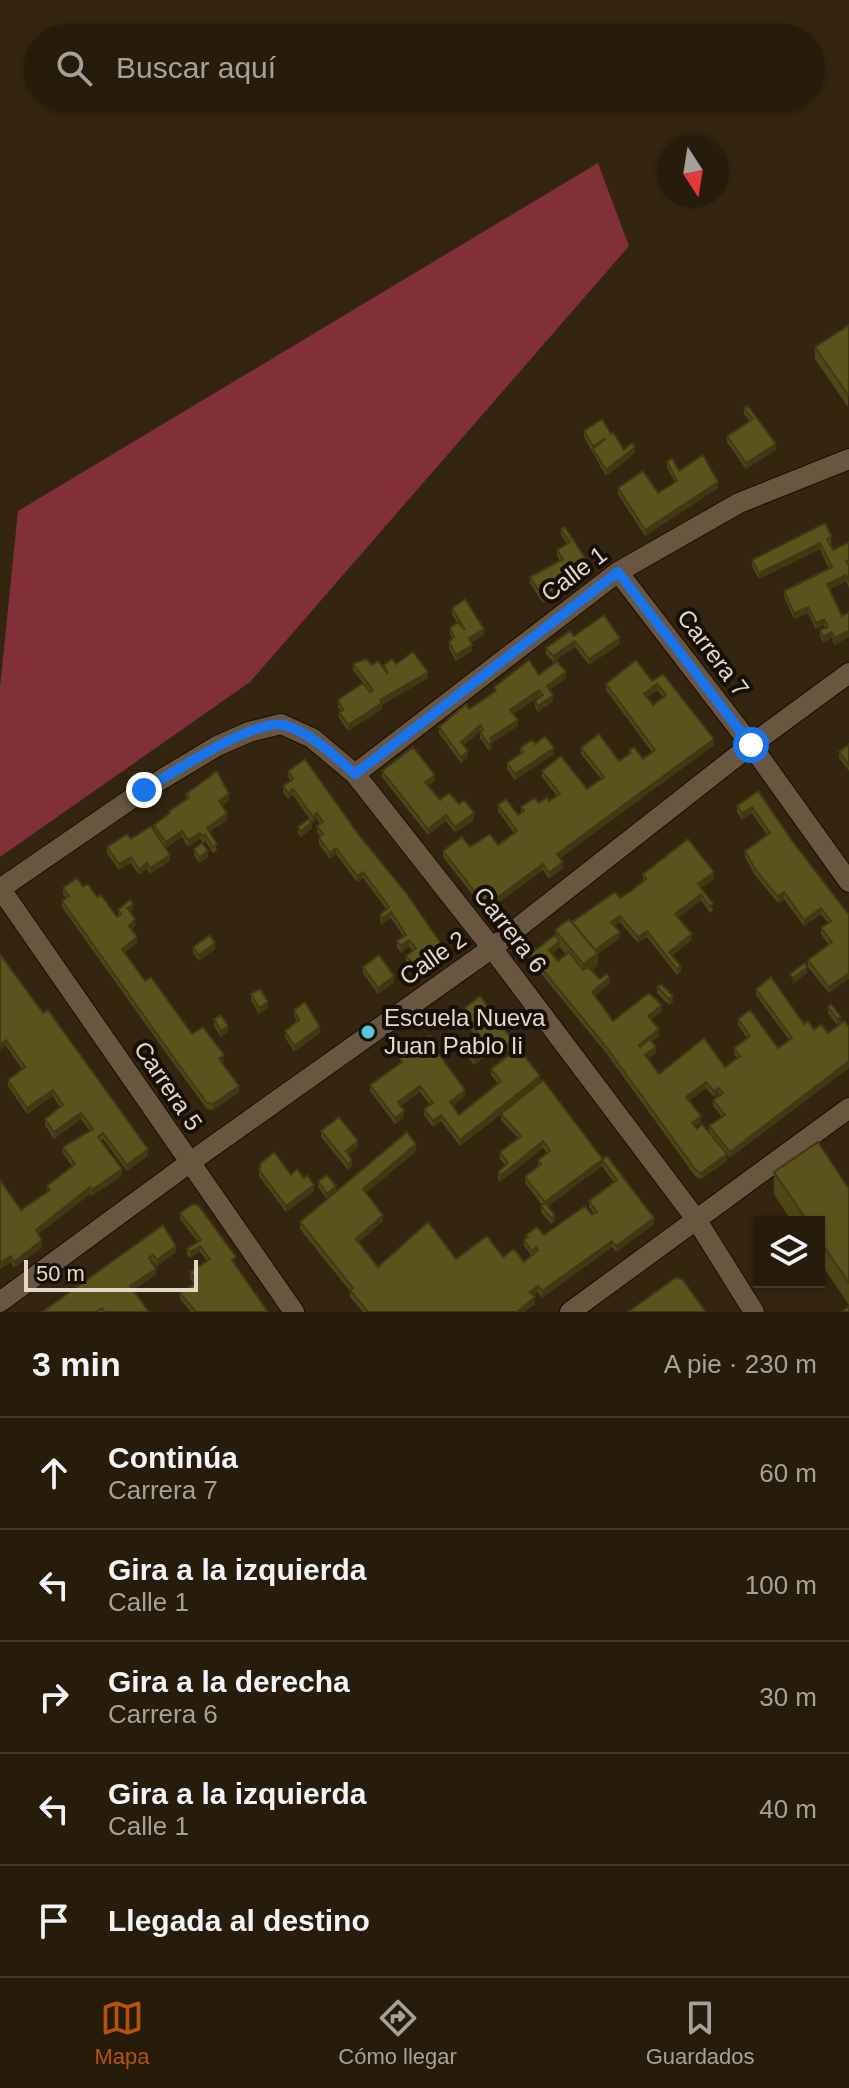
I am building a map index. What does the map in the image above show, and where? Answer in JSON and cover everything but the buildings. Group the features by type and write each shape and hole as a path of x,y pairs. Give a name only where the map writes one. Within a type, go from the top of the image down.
{"street":[{"name":"Calle 1","path":"355,774 618,572 739,503 849,459"},
{"name":"Carrera 7","path":"618,572 751,745 849,882"},
{"name":"Calle 2","path":"0,1302 189,1163 492,948 751,745 849,673"},
{"name":"Carrera 6","path":"0,888 144,790 217,746 249,732 281,724 312,738 355,774 492,948 696,1219 754,1312"},
{"name":"Carrera 5","path":"0,888 294,1312"},
{"path":"570,1312 849,1108"}],"shaded area":[{"path":"598,163 629,246 250,682 0,857 0,687 18,511"}],"place":[{"name":"Escuela Nueva Juan Pablo Ii","path":"368,1032"}],"route":[{"path":"144,790 217,746 249,732 281,724 312,738 355,774 618,572 751,745"}]}
